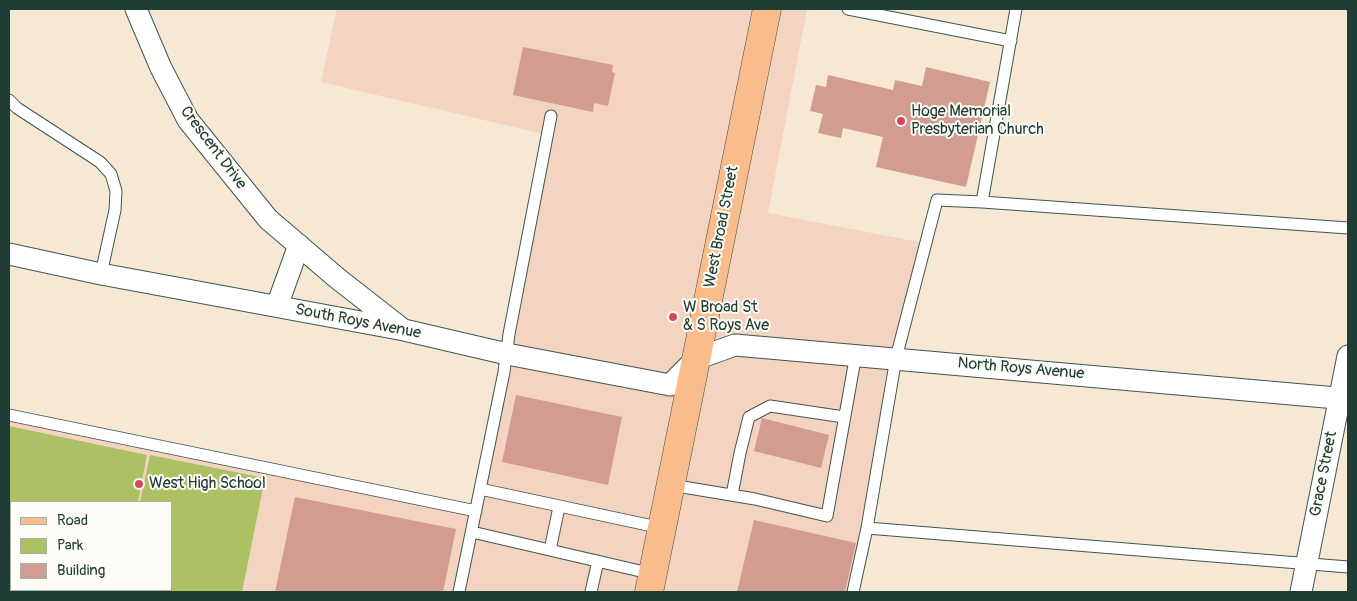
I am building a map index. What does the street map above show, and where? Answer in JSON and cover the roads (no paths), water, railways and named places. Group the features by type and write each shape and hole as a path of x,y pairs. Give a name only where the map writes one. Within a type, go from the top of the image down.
{"main road":[{"name":"West Broad Street","path":"651,583 767,9"}],"street":[{"name":"Crescent Drive","path":"136,9 161,68 188,120 268,219 336,278 404,330"},
{"path":"277,306 299,245"},
{"name":"South Roys Avenue","path":"9,254 102,274 404,330 507,354 670,385 696,359"},
{"name":"North Roys Avenue","path":"696,359 734,345 856,354 1344,399"},
{"name":"Grace Street","path":"1301,592 1344,399 1348,356"}],"lane":[{"path":"848,9 1011,41"},
{"path":"982,202 1016,9"},
{"path":"9,100 17,108 100,162 111,174 116,191 115,210 102,274"},
{"path":"459,592 507,354 551,116"},
{"path":"853,592 896,358 937,200 1348,228"},
{"path":"671,485 755,499 827,516 856,354"},
{"path":"732,495 749,417 770,406 844,417"},
{"path":"9,415 476,511"},
{"path":"480,489 662,528"},
{"path":"550,550 559,507"},
{"path":"866,528 1348,567"},
{"path":"472,532 598,560 651,583"},
{"path":"591,592 598,560"}],"place":[{"name":"Hoge Memorial Presbyterian Church","path":"901,121"},
{"name":"W Broad St & S Roys Ave","path":"673,317"},
{"name":"West High School","path":"139,484"}]}
